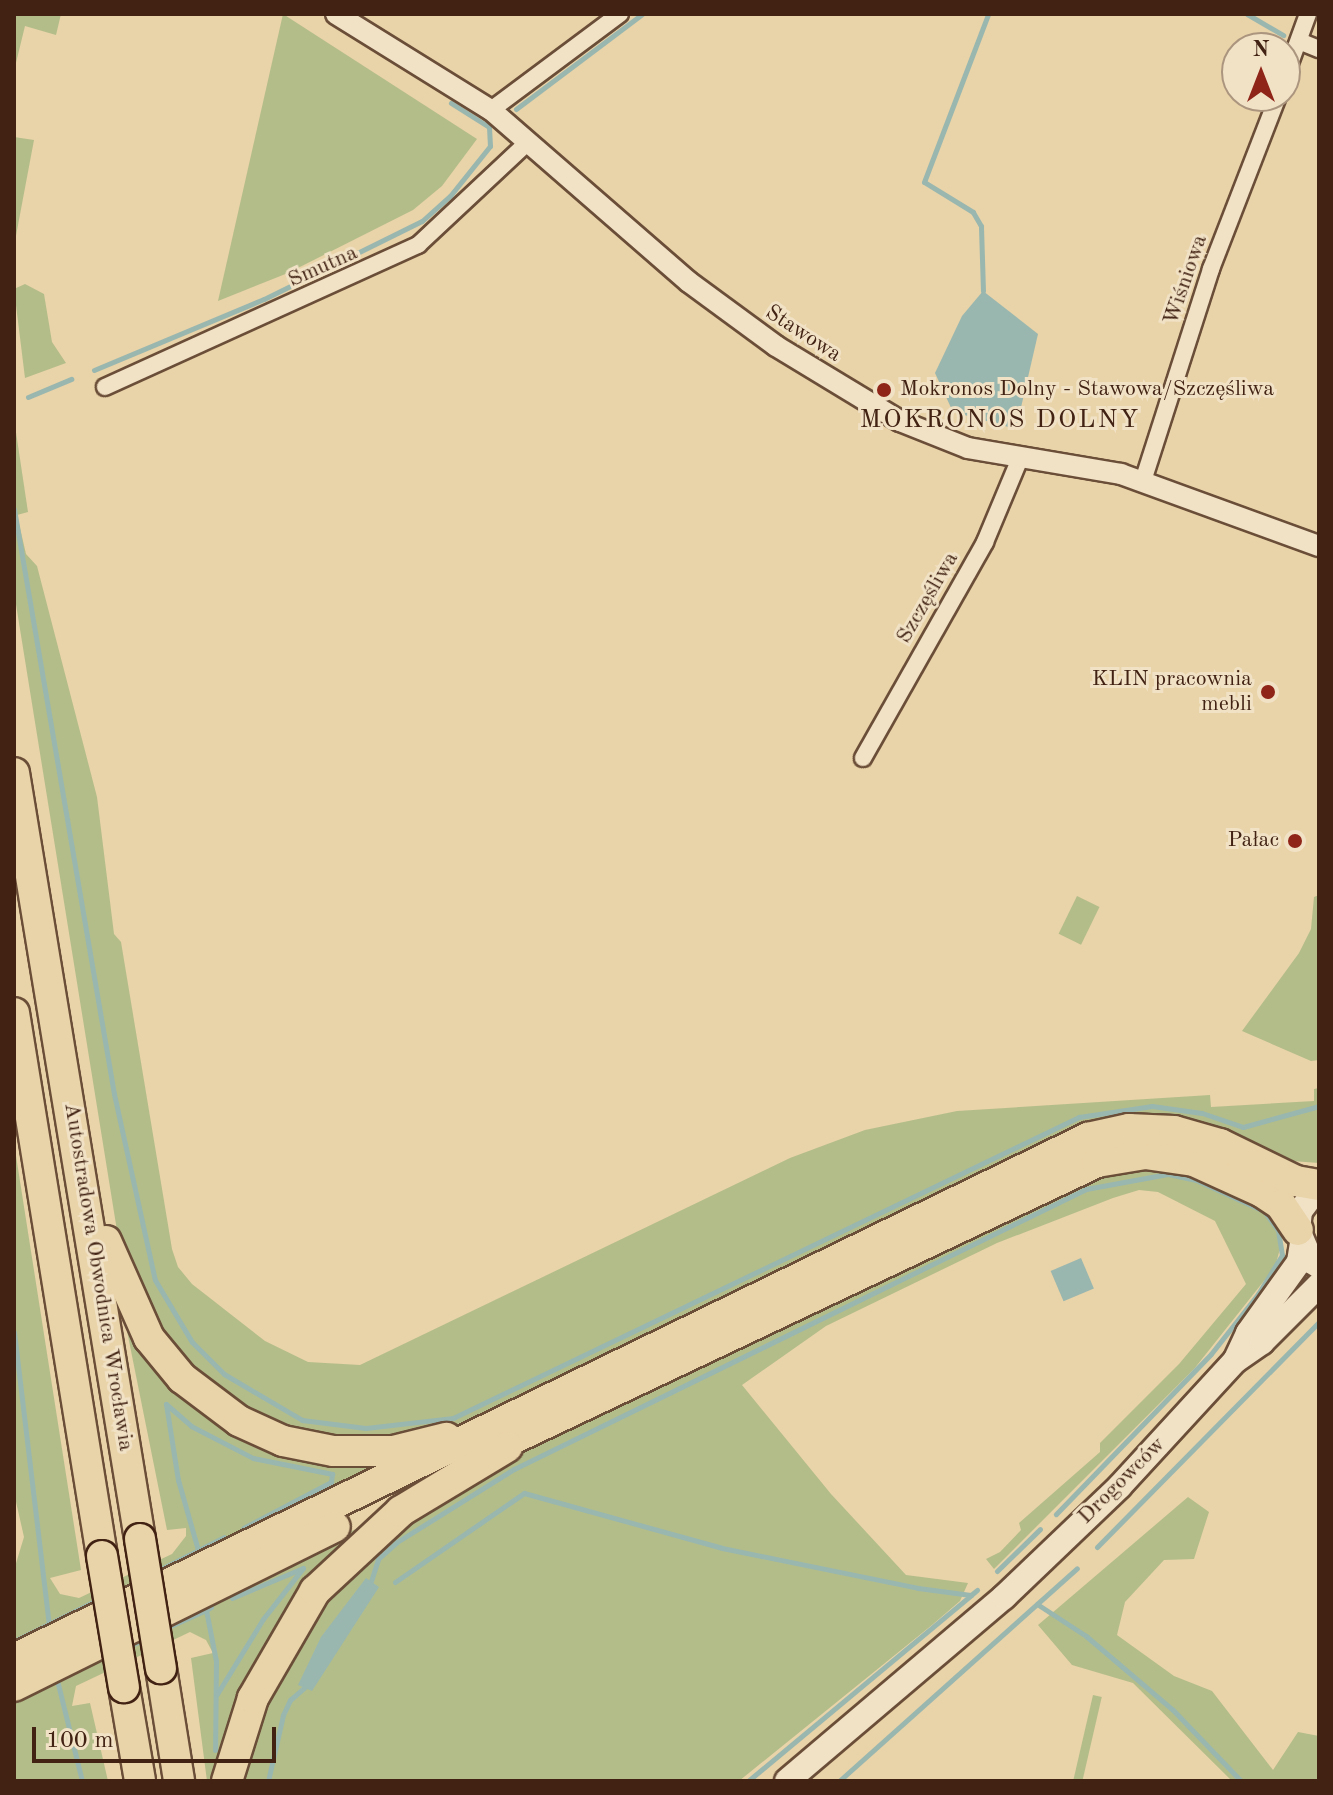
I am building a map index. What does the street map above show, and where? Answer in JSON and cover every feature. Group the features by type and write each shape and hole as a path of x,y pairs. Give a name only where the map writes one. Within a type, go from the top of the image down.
{"highway":[{"name":"Autostradowa Obwodnica Wrocławia","path":"14,773 86,1191 179,1781"},
{"name":"Autostradowa Obwodnica Wrocławia","path":"14,1013 140,1781"},
{"path":"14,1659 455,1449 584,1381 988,1184 1108,1132 1149,1128 1198,1136 1296,1181 1319,1186"},
{"path":"14,1686 461,1462 526,1436 1097,1162 1145,1154 1194,1161 1262,1192 1281,1205 1300,1237"},
{"path":"86,1191 149,1338 207,1400 268,1435 333,1451 401,1449 452,1436 584,1381"},
{"path":"227,1781 253,1698 315,1591 401,1511 526,1436"},
{"path":"128,1781 132,1726"}],"main road":[{"name":"Drogowców","path":"1235,1361 1248,1333 1299,1262 1300,1211 1319,1186"},
{"path":"1300,1237 1319,1266"},
{"name":"Drogowców","path":"787,1781 1004,1597 1119,1487 1235,1361 1262,1342 1319,1285"}],"street":[{"name":"Stawowa","path":"336,14 491,110 652,252 776,346 924,433 968,448 1143,481 1319,546"},
{"path":"491,110 620,14"},
{"path":"1301,35 1308,14"},
{"name":"Wiśniowa","path":"1143,481 1211,269 1272,112"},
{"name":"Smutna","path":"105,387 418,245 529,141"},
{"name":"Szczęśliwa","path":"863,758 990,531 1021,456"}],"green space":[{"path":"14,14 61,14 56,35 25,26 14,71"},
{"path":"283,14 477,139 442,186 413,210 288,273 218,301"},
{"path":"14,137 34,140 15,241 16,267 14,267"},
{"path":"25,284 44,294 52,342 66,363 25,378 14,289"},
{"path":"14,419 28,512 17,515 26,554 37,566 97,797 114,934 121,942 172,1249 178,1267 192,1284 265,1341 308,1362 360,1365 790,1158 865,1130 957,1111 1210,1095 1211,1107 1314,1101 1314,1089 1319,1088 1319,1163 1292,1161 1221,1127 1168,1116 1143,1115 1077,1127 493,1410 437,1432 341,1442 255,1418 175,1357 119,1243 14,592"},
{"path":"1319,895 1319,1060 1311,1061 1242,1031 1299,953 1311,929 1314,897"},
{"path":"1077,896 1099,907 1081,945 1059,934"},
{"path":"14,1143 81,1570 50,1578 60,1594 79,1598 172,1554 186,1536 186,1528 167,1530 127,1331 132,1330 192,1399 398,1459 14,1646 14,1570 24,1537 14,1493"},
{"path":"1173,1167 1253,1198 1251,1206 1266,1215 1278,1234 1281,1245 1275,1267 1194,1369 994,1569 986,1559 1000,1552 1021,1530 1019,1523 1100,1452 1100,1443 1179,1364 1246,1284 1215,1221 1158,1192 1139,1190 1113,1198 997,1243 826,1326 742,1385 831,1494 906,1575 968,1583 960,1601 739,1781 237,1781 289,1645 373,1545 518,1452 1098,1172"},
{"path":"1188,1497 1209,1512 1194,1559 1164,1560 1125,1602 1117,1635 1174,1676 1212,1691 1273,1770 1298,1732 1319,1736 1318,1781 1232,1781 1133,1683 1072,1665 1038,1625"},
{"path":"378,1518 352,1543 221,1781 207,1781 191,1658 213,1653 206,1640 190,1632 76,1686 72,1706 90,1703 108,1781 14,1781 14,1697"},
{"path":"1093,1695 1102,1697 1082,1781 1073,1781"}],"water":[{"path":"983,291 1038,334 1016,429 953,412 935,373 962,316"},
{"path":"1081,1258 1094,1288 1064,1301 1051,1271"},
{"path":"366,1578 379,1587 312,1691 298,1685 321,1637"}],"waterway":[{"path":"516,109 642,14"},
{"path":"983,291 981,226 973,212 924,182 988,14"},
{"path":"1247,14 1278,32"},
{"path":"94,370 264,299 422,221 450,196 490,146 489,127 451,103"},
{"path":"28,397 71,379"},
{"path":"14,509 114,1094 155,1280 192,1342 224,1374 302,1420 366,1428 453,1418 1079,1117 1152,1106 1202,1113 1243,1127 1319,1106"},
{"path":"371,1581 378,1559 397,1542 514,1469 1086,1189 1168,1174 1196,1180 1264,1211 1278,1230 1282,1255 1258,1294 1211,1354 1056,1514"},
{"path":"1097,1547 1319,1322"},
{"path":"14,1332 49,1625"},
{"path":"198,1550 178,1480 166,1404 191,1426 253,1458 332,1474 331,1482 243,1528"},
{"path":"395,1582 524,1493 722,1548 918,1588 971,1595 977,1590"},
{"path":"997,1571 1040,1529"},
{"path":"155,1572 224,1537"},
{"path":"217,1694 263,1619 303,1568 232,1598"},
{"path":"839,1781 1077,1568"},
{"path":"748,1781 971,1595"},
{"path":"14,1641 99,1599"},
{"path":"1037,1604 1086,1636 1173,1710 1241,1781"},
{"path":"211,1607 206,1610 216,1661 215,1750"},
{"path":"166,1628 206,1610"},
{"path":"127,1647 147,1638"},
{"path":"57,1680 82,1781"},
{"path":"268,1781 283,1715 290,1700 305,1687"}],"place":[{"name":"Mokronos Dolny - Stawowa/Szczęśliwa","path":"884,390"},
{"name":"KLIN pracownia mebli","path":"1268,692"},
{"name":"Pałac","path":"1295,841"}],"district":[{"name":"MOKRONOS DOLNY","path":"1000,421"}]}
